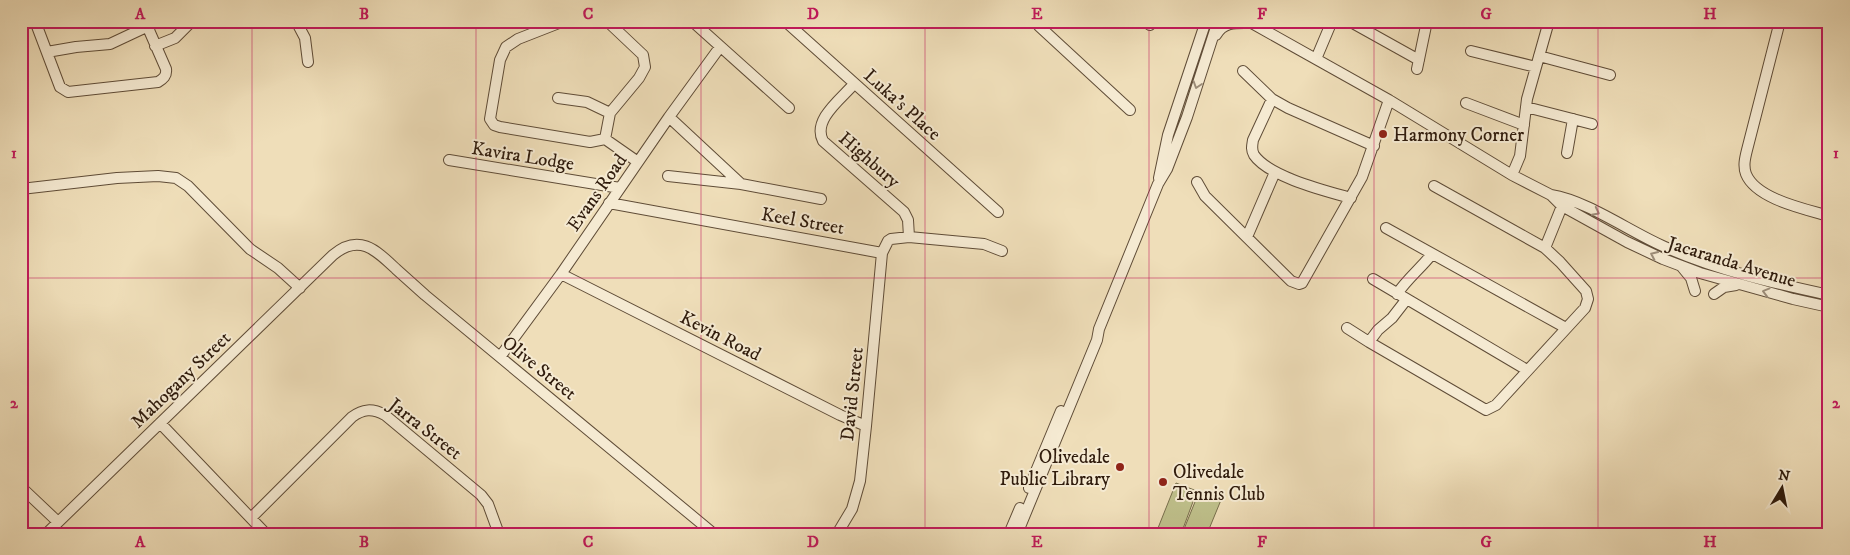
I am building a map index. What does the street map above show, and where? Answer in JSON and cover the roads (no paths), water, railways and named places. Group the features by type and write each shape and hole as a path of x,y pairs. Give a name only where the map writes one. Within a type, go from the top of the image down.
{"street":[{"path":"35,21 60,87 68,92 158,82 164,78 167,72 146,25"},
{"path":"47,52 110,44 146,25 159,21"},
{"path":"155,46 175,38 192,21"},
{"path":"296,21 305,38 308,62"},
{"path":"564,21 518,39 506,47 500,60 490,119 494,125 500,127 590,142 605,139 638,162"},
{"path":"605,139 610,113 639,78 645,67 643,55 607,21"},
{"path":"692,21 789,108"},
{"name":"Luka's Place","path":"784,21 998,212"},
{"path":"1037,21 1039,26 1130,110"},
{"path":"1158,184 1168,135 1206,21"},
{"path":"1017,534 1097,340 1098,332 1158,184 1167,169 1218,21"},
{"path":"1316,59 1332,21"},
{"path":"1349,21 1418,64 1427,21"},
{"path":"1780,21 1747,150 1745,172 1750,182 1766,194 1784,202 1829,216"},
{"path":"1207,54 1217,34 1224,26 1234,23 1253,22"},
{"name":"Jacaranda Avenue","path":"1253,22 1269,33 1389,100 1512,175 1551,195 1568,198 1657,244 1682,254 1743,275 1829,295"},
{"path":"1512,175 1520,156 1526,107 1547,22"},
{"name":"Evans Road","path":"500,357 561,274 669,117 720,47"},
{"path":"1471,51 1536,67"},
{"path":"1539,56 1610,75"},
{"path":"1243,71 1272,99 1374,146"},
{"name":"Highbury","path":"854,84 823,119 819,130 820,136 823,141 904,212 908,220 909,237"},
{"path":"558,98 586,102 610,113"},
{"path":"1272,99 1256,131 1252,147 1253,154 1274,172 1351,198"},
{"path":"1197,182 1205,196 1291,281 1299,284 1302,283 1362,177 1389,100"},
{"path":"1466,103 1524,125"},
{"path":"1526,107 1592,124"},
{"path":"669,117 741,184"},
{"path":"1567,153 1573,119"},
{"name":"Kavira Lodge","path":"449,160 620,188"},
{"path":"1246,237 1274,172"},
{"path":"21,189 117,178 158,176 176,178 188,186 250,249 278,268 300,288"},
{"path":"668,176 741,184 821,200"},
{"path":"1348,328 1486,410 1496,405 1585,308 1588,296 1560,262 1545,248 1434,186"},
{"name":"Jacaranda Avenue","path":"1551,195 1562,206 1626,242 1681,267 1739,285 1829,306"},
{"name":"Keel Street","path":"609,203 882,253"},
{"path":"1545,248 1562,206"},
{"path":"1386,228 1566,328"},
{"path":"882,253 885,245 891,239 909,237 984,244 1002,251"},
{"name":"Olive Street","path":"339,249 357,244 373,249 425,296 714,534"},
{"name":"Mahogany Street","path":"46,534 339,249"},
{"name":"David Street","path":"836,534 847,520 856,497 866,426 882,253"},
{"path":"1397,294 1408,279 1422,268 1432,254"},
{"path":"1681,267 1690,278 1695,291"},
{"name":"Kevin Road","path":"561,274 840,415 866,426"},
{"path":"1374,279 1406,300 1527,370"},
{"path":"1714,294 1724,287 1739,285"},
{"path":"1369,342 1406,300"},
{"path":"1009,534 1092,339 1098,332"},
{"name":"Jarra Street","path":"252,517 352,417 364,410 371,409 385,415 481,494 488,504 499,534"},
{"path":"160,423 252,517 266,534"},
{"path":"21,487 58,522"}],"place":[{"name":"Harmony Corner","path":"1383,134"},
{"name":"Olivedale Public Library","path":"1120,467"},
{"name":"Olivedale Tennis Club","path":"1163,482"}]}
